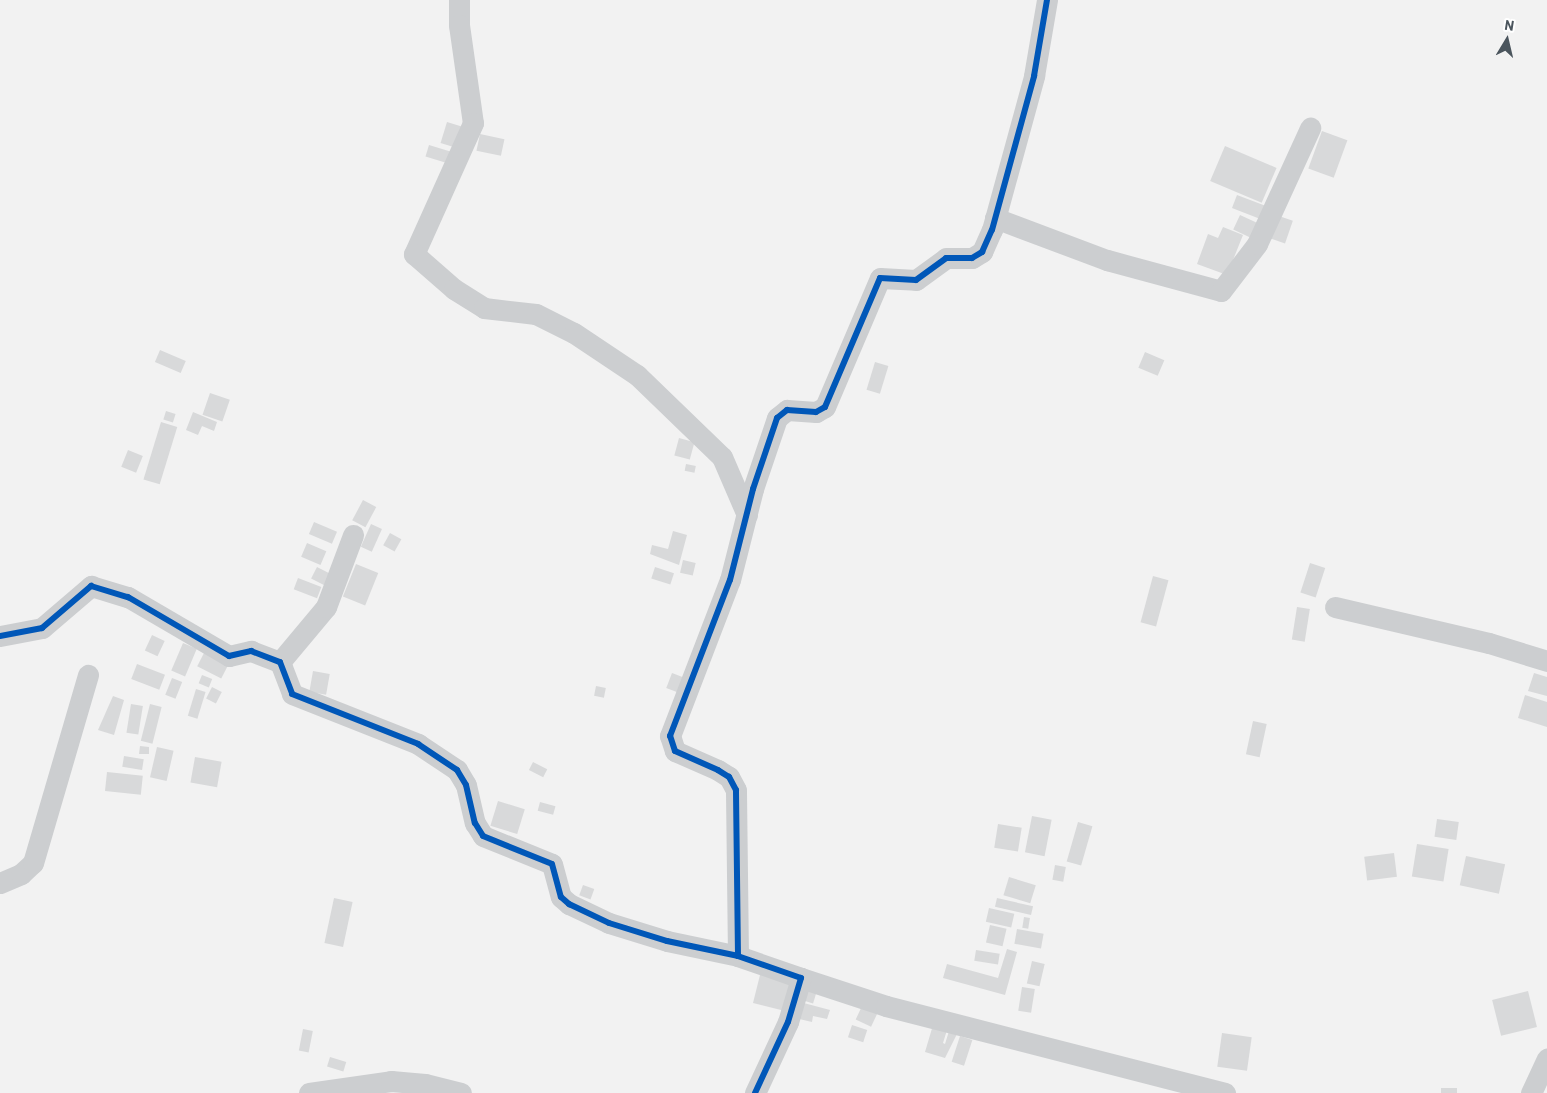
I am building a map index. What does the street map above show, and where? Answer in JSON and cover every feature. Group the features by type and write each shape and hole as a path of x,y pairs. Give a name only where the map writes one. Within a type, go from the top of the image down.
{"street":[{"path":"459,0 459,25 473,123 452,176 414,254 454,289 484,308 536,314 574,333 637,374 722,457 747,515"},
{"path":"738,956 736,790 729,777 718,770 675,751 670,736 730,580 747,515 777,418 787,410 816,412 826,407 880,278 916,280 946,258 978,256 985,246 995,218 1034,76 1048,0"},
{"path":"995,218 1098,257 1221,291 1257,244 1310,128"},
{"path":"280,662 326,607 353,535"},
{"path":"0,636 42,628 91,586 128,597 229,656 251,651 280,662 292,694 418,744 457,770 466,784 475,823 483,836 552,864 561,896 569,904 609,923 642,933 738,956 794,978 802,978 886,1006 1225,1093"},
{"path":"1336,607 1488,642 1547,661"},
{"path":"0,883 21,874 33,863 88,675"},
{"path":"755,1093 788,1022 802,978"},
{"path":"1531,1093 1547,1059"},
{"path":"309,1093 390,1081 425,1084 462,1093"}],"building":[{"path":"447,122 463,127 457,148 441,143"},
{"path":"1322,131 1347,140 1334,178 1308,169"},
{"path":"480,134 504,139 501,156 476,151"},
{"path":"429,145 452,152 448,163 425,156"},
{"path":"1225,146 1277,168 1262,203 1210,181"},
{"path":"1237,195 1266,206 1261,219 1232,208"},
{"path":"1273,214 1293,221 1285,244 1265,237"},
{"path":"1240,215 1259,224 1252,238 1233,230"},
{"path":"1223,227 1243,235 1227,275 1197,264 1208,234 1218,238"},
{"path":"160,350 186,361 181,373 155,362"},
{"path":"1145,352 1164,360 1158,376 1138,368"},
{"path":"875,362 888,366 880,394 867,390"},
{"path":"210,393 230,400 222,422 203,415"},
{"path":"166,411 176,414 173,423 163,420"},
{"path":"193,412 217,422 214,431 202,426 198,435 186,430"},
{"path":"161,422 177,427 160,484 143,479"},
{"path":"679,438 694,442 690,460 674,455"},
{"path":"128,450 143,456 136,473 121,467"},
{"path":"686,464 696,466 694,473 685,471"},
{"path":"363,500 376,507 365,527 352,520"},
{"path":"314,522 337,532 332,544 309,534"},
{"path":"371,524 382,529 372,552 361,547"},
{"path":"673,531 687,535 679,565 650,554 652,545 668,549"},
{"path":"390,533 401,539 395,552 383,545"},
{"path":"307,543 326,551 320,565 301,557"},
{"path":"683,560 696,563 693,576 680,573"},
{"path":"1310,563 1325,568 1316,597 1300,592"},
{"path":"356,564 378,573 365,605 343,596"},
{"path":"317,567 331,574 325,586 311,579"},
{"path":"655,567 674,573 670,585 651,578"},
{"path":"1153,576 1168,580 1156,627 1141,622"},
{"path":"298,578 321,587 317,598 294,589"},
{"path":"1297,607 1310,609 1305,642 1292,640"},
{"path":"152,635 165,641 158,656 145,650"},
{"path":"183,643 197,649 185,676 171,671"},
{"path":"204,653 228,665 221,679 197,666"},
{"path":"137,664 165,675 159,690 131,679"},
{"path":"313,671 330,674 326,695 309,692"},
{"path":"672,673 685,678 679,693 666,688"},
{"path":"1534,673 1547,677 1547,696 1528,691"},
{"path":"202,675 212,679 209,687 199,683"},
{"path":"172,678 182,682 175,699 165,695"},
{"path":"596,686 606,688 604,698 594,696"},
{"path":"212,687 222,692 216,704 206,699"},
{"path":"196,689 206,692 197,719 188,716"},
{"path":"1525,695 1547,702 1547,727 1518,718"},
{"path":"113,696 124,700 114,735 98,730"},
{"path":"131,704 143,706 138,735 126,733"},
{"path":"150,704 162,707 152,744 141,741"},
{"path":"1253,721 1267,724 1260,757 1246,754"},
{"path":"140,746 149,747 149,754 139,754"},
{"path":"157,747 174,751 167,781 150,777"},
{"path":"124,756 144,759 142,770 122,767"},
{"path":"195,757 222,762 217,787 190,783"},
{"path":"533,762 547,769 543,777 529,770"},
{"path":"107,772 143,776 141,795 105,791"},
{"path":"498,801 525,809 517,834 490,826"},
{"path":"540,802 555,806 553,815 538,811"},
{"path":"1032,816 1052,820 1045,856 1025,852"},
{"path":"1437,819 1459,822 1456,840 1434,837"},
{"path":"1078,822 1092,826 1081,866 1067,861"},
{"path":"998,824 1022,828 1018,851 994,848"},
{"path":"1417,844 1449,849 1443,882 1412,877"},
{"path":"1394,853 1397,877 1367,880 1364,857"},
{"path":"1466,856 1505,864 1499,894 1460,885"},
{"path":"1055,865 1066,867 1063,882 1052,880"},
{"path":"1009,877 1036,885 1030,903 1003,895"},
{"path":"583,885 594,889 591,899 579,895"},
{"path":"334,898 353,902 343,947 324,943"},
{"path":"997,898 1033,906 1031,915 995,907"},
{"path":"989,908 1014,914 1011,927 986,922"},
{"path":"1024,917 1030,918 1028,929 1022,928"},
{"path":"990,925 1007,929 1003,946 986,943"},
{"path":"1017,929 1044,934 1041,948 1014,944"},
{"path":"1007,949 1017,952 1005,995 943,978 947,964 998,978"},
{"path":"976,950 1000,954 998,965 974,961"},
{"path":"1032,961 1045,964 1039,986 1027,983"},
{"path":"761,971 794,979 786,1011 753,1003"},
{"path":"1022,987 1035,989 1031,1013 1018,1011"},
{"path":"807,989 817,992 813,1003 803,1000"},
{"path":"1528,991 1537,1027 1501,1036 1492,1000"},
{"path":"800,1002 830,1010 827,1019 813,1016 812,1022 795,1018"},
{"path":"862,1006 877,1013 871,1027 856,1020"},
{"path":"852,1025 867,1030 863,1042 848,1037"},
{"path":"933,1025 947,1030 943,1043 945,1044 949,1031 957,1034 945,1058 925,1052"},
{"path":"303,1029 313,1031 309,1053 299,1051"},
{"path":"1222,1033 1252,1037 1247,1071 1217,1067"},
{"path":"960,1036 972,1040 964,1066 952,1062"},
{"path":"330,1057 346,1062 343,1072 327,1067"},
{"path":"1441,1088 1457,1088 1457,1093 1441,1093"}],"cycle path":[{"path":"755,1093 788,1022 801,978 738,956 736,790 729,777 718,770 675,751 670,736 730,580 753,489 777,418 787,410 816,412 825,407 880,278 916,280 946,258 972,258 982,252 992,230 1034,76 1047,0"},
{"path":"0,636 42,628 91,586 128,597 229,656 251,651 280,662 292,694 418,744 457,770 466,785 475,823 483,836 552,864 561,897 569,904 609,923 667,941 738,956"}]}
